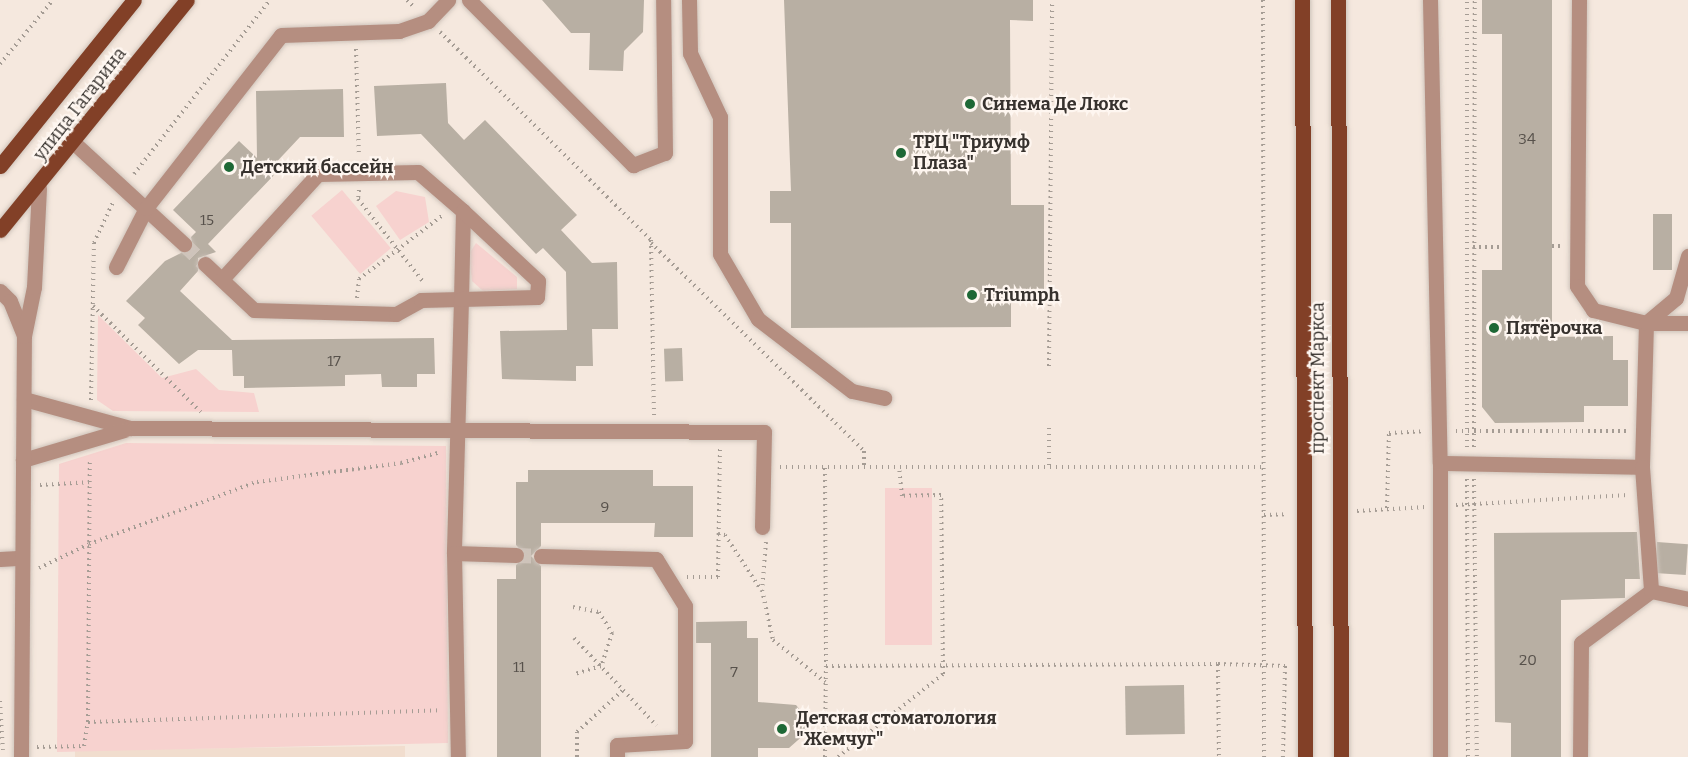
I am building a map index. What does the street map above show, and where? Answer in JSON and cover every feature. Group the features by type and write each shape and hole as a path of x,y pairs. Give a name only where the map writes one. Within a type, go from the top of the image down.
{"main road":[{"name":"улица Гагарина","path":"0,166 134,0"},
{"name":"улица Гагарина","path":"0,230 39,188 73,142 188,0"},
{"name":"проспект Маркса","path":"1302,0 1305,757"},
{"name":"проспект Маркса","path":"1338,0 1341,757"}],"street":[{"path":"116,267 146,208 281,35 399,31 428,21 448,0"},
{"path":"469,0 633,165 665,153 663,0"},
{"path":"689,0 690,53 720,117 720,254 758,319 852,391 884,398"},
{"path":"1430,0 1437,430 1440,463 1440,757"},
{"path":"1579,0 1577,286 1593,310 1646,323 1688,323"},
{"path":"73,142 184,244"},
{"path":"205,264 254,310 396,314 421,300 537,297 538,281 418,172 318,174 222,279"},
{"path":"21,757 24,336 34,288 39,188"},
{"path":"458,757 454,710 454,553 461,299 460,208"},
{"path":"1651,591 1642,467 1646,323 1676,298 1688,256"},
{"path":"0,291 10,301 24,336"},
{"path":"24,399 90,420 130,428 764,432 762,527"},
{"path":"23,460 130,428"},
{"path":"1440,463 1642,467"},
{"path":"454,553 516,555"},
{"path":"541,556 656,559 685,606 685,741 617,745 617,757"},
{"path":"0,559 22,558"},
{"path":"1580,757 1581,643 1651,591 1688,599"}],"path":[{"path":"0,64 52,0"},
{"path":"90,420 94,243 104,214 270,0"},
{"path":"407,0 864,451 864,468"},
{"path":"1049,366 1052,0"},
{"path":"1263,0 1264,757"},
{"path":"1467,0 1467,432 1471,463 1477,757"},
{"path":"1468,757 1473,432 1475,0"},
{"path":"355,313 359,279 460,208"},
{"path":"651,243 655,431"},
{"path":"1467,248 1502,247"},
{"path":"93,305 206,417"},
{"path":"1049,428 1049,469"},
{"path":"1387,508 1389,433 1437,430 1467,432 1642,431"},
{"path":"668,577 718,577 721,432"},
{"path":"90,439 88,722 454,710"},
{"path":"22,576 89,543 257,482 401,463 456,448"},
{"path":"764,466 1049,469 1262,467"},
{"path":"825,468 825,757"},
{"path":"838,757 943,674 940,495 902,496 899,468"},
{"path":"24,486 91,482"},
{"path":"762,527 767,537 762,590 773,640 826,682"},
{"path":"718,534 725,535 762,590"},
{"path":"573,607 599,612 612,633 601,666"},
{"path":"574,638 656,725 656,742"},
{"path":"826,666 1218,664 1285,666 1283,757"},
{"path":"1218,664 1219,757"},
{"path":"574,674 601,666"},
{"path":"577,757 577,732 623,690"}],"shaded area":[{"path":"342,190 391,248 360,274 311,216"},
{"path":"396,191 425,197 429,222 400,240 376,206"},
{"path":"476,243 517,277 517,289 483,291 472,281 469,254"},
{"path":"98,315 162,378 196,369 219,390 254,393 259,412 113,411 97,400"},
{"path":"126,443 446,446 448,743 57,752 59,464"},
{"path":"885,488 932,488 932,645 885,645"},
{"path":"405,746 405,757 75,757 75,750"}],"building":[{"path":"542,0 644,0 643,32 624,51 623,71 589,70 590,33 571,33"},
{"name":"ТРЦ \"Триумф Плаза\"","path":"784,0 1033,0 1033,21 1010,20 1011,205 1044,205 1044,297 1011,298 1011,327 791,328 791,223 770,223 770,191 791,191"},
{"path":"1482,0 1552,0 1552,337 1613,336 1613,360 1628,360 1628,406 1584,406 1584,422 1495,423 1482,407 1482,270 1502,270 1502,34 1482,34"},
{"path":"446,83 448,123 464,140 485,120 577,215 561,230 592,263 617,262 618,329 592,329 593,366 576,366 576,381 502,379 500,331 567,330 566,272 543,248 536,254 421,134 377,136 374,86"},
{"path":"343,89 344,137 300,137 269,170 274,175 208,244 216,252 198,258 198,271 180,291 232,340 434,338 435,374 417,374 417,387 382,387 381,374 345,375 345,386 244,388 244,376 233,376 232,350 198,350 179,364 138,325 145,318 126,301 165,261 193,247 191,237 196,232 173,210 239,141 257,158 256,91"},
{"path":"1653,214 1672,214 1672,270 1653,270"},
{"path":"682,348 683,381 665,382 664,349"},
{"path":"528,470 653,470 653,486 693,486 693,537 654,537 655,523 541,523 541,546 531,556 541,566 541,757 497,757 497,579 516,579 516,565 526,556 516,545 516,482 528,482"},
{"path":"1637,532 1640,579 1625,579 1625,598 1561,600 1561,757 1511,757 1511,723 1495,722 1494,533"},
{"path":"1657,542 1688,544 1686,575 1655,573"},
{"path":"747,621 747,638 758,638 758,702 796,705 806,717 806,733 789,748 758,748 758,757 711,757 711,643 696,643 696,622"},
{"path":"1184,685 1185,734 1126,735 1125,686"}],"tunnel":[{"path":"184,244 205,264"},
{"path":"516,555 541,556"}],"place":[{"name":"Синема Де Люкс","path":"970,104"},
{"name":"ТРЦ \"Триумф Плаза\"","path":"901,153"},
{"name":"Детский бассейн","path":"229,167"},
{"name":"Triumph","path":"972,295"},
{"name":"Пятёрочка","path":"1494,328"},
{"name":"Детская стоматология \"Жемчуг\"","path":"782,729"}]}
